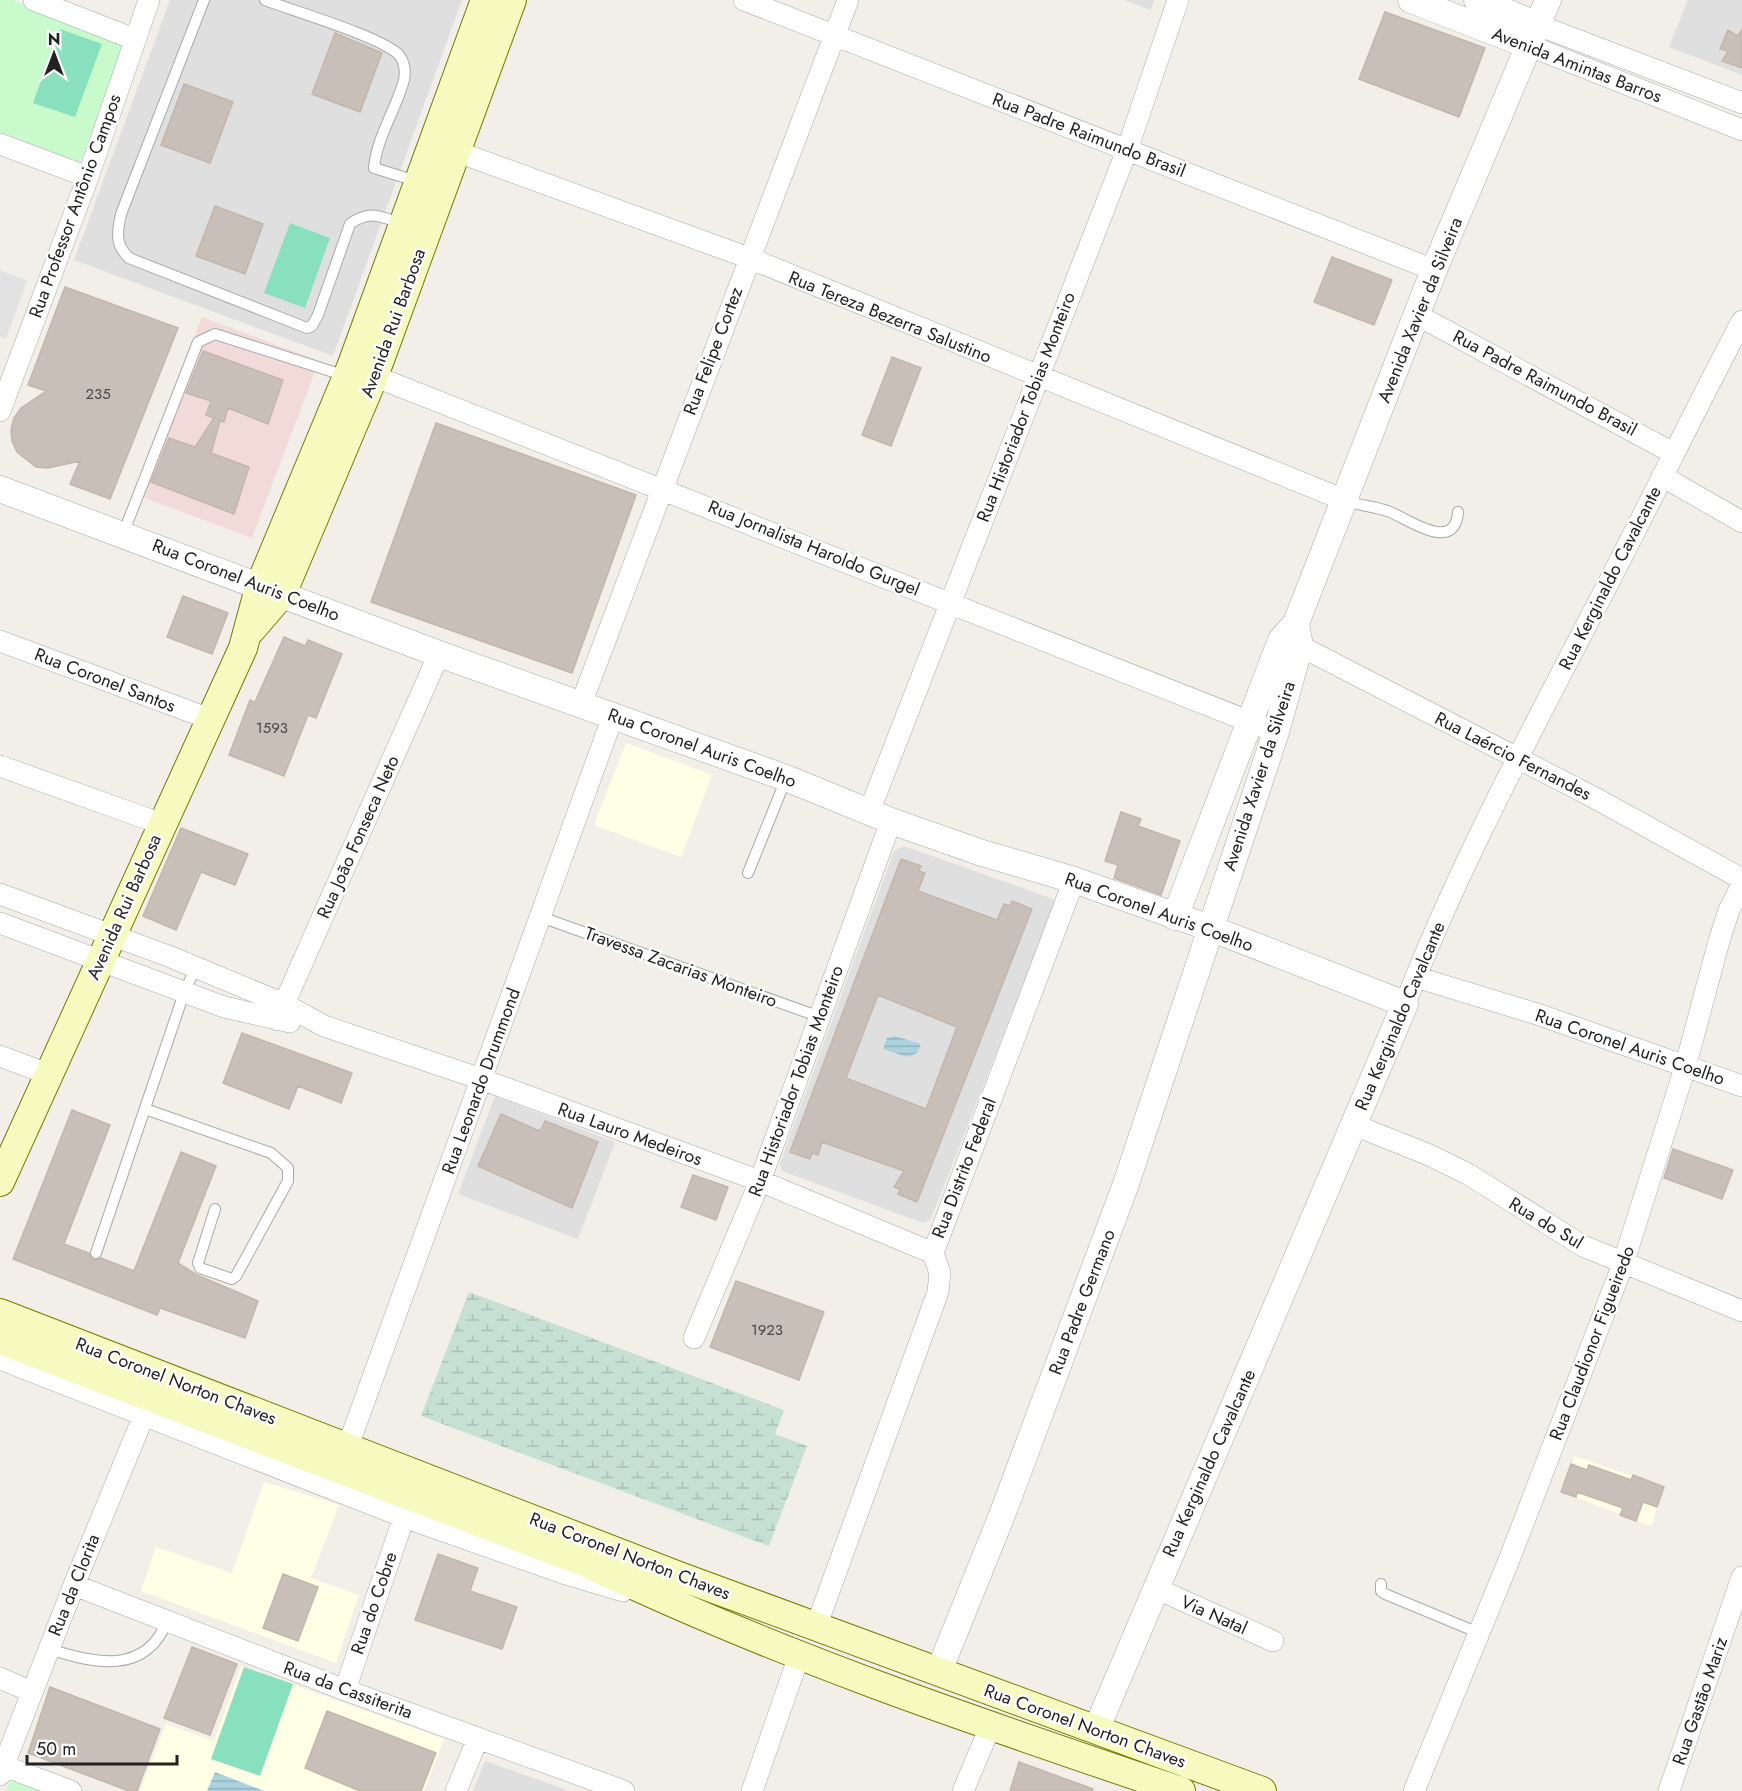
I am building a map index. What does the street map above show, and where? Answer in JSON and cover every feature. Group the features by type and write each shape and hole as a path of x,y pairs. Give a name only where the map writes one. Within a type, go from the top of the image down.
{"main road":[{"name":"Avenida Rui Barbosa","path":"358,373 403,224 419,181 444,147 485,0"},
{"name":"Avenida Rui Barbosa","path":"0,1181 249,633 271,590 358,373 444,147 512,0"},
{"name":"Rua Coronel Norton Chaves","path":"0,1313 816,1627 1096,1730 1206,1780 1262,1791"},
{"name":"Rua Coronel Norton Chaves","path":"0,1340 148,1405 586,1563 664,1600 799,1656 1180,1791"},
{"path":"886,1686 879,1671 880,1662 883,1658 898,1656"}],"street":[{"path":"33,0 134,39"},
{"name":"Rua Professor Antônio Campos","path":"0,411 88,177 149,0"},
{"name":"Rua Padre Raimundo Brasil","path":"744,0 836,38 1434,270"},
{"name":"Rua Felipe Cortez","path":"580,704 749,258 836,38 848,0"},
{"name":"Rua Historiador Tobias Monteiro","path":"694,1338 760,1181 820,1017 880,817 952,603 1036,377 1127,150 1178,0"},
{"name":"Avenida Amintas Barros","path":"1411,0 1534,36 1742,103"},
{"name":"Avenida Amintas Barros","path":"1477,0 1534,36 1742,130"},
{"name":"Avenida Xavier da Silveira","path":"1175,917 1250,721 1292,636 1348,501 1434,270 1548,0"},
{"path":"0,144 88,177"},
{"name":"Rua Tereza Bezerra Salustino","path":"444,147 749,258 1036,377 1348,501"},
{"name":"Rua Padre Raimundo Brasil","path":"1417,315 1673,453"},
{"name":"Rua Kerginaldo Cavalcante","path":"1096,1730 1416,976 1516,757 1742,321"},
{"name":"Rua Jornalista Haroldo Gurgel","path":"358,373 661,488 1276,732"},
{"path":"1662,476 1742,522"},
{"name":"Rua Coronel Auris Coelho","path":"0,489 439,654 786,778 880,817 979,852 1074,880 1210,928 1405,1004"},
{"name":"Avenida Xavier da Silveira","path":"1210,928 1276,732 1292,636"},
{"name":"Rua Laércio Fernandes","path":"1292,636 1742,879"},
{"name":"Rua Coronel Santos","path":"0,640 210,719"},
{"name":"Rua João Fonseca Neto","path":"280,1012 439,654"},
{"name":"Rua Leonardo Drummond","path":"348,1446 614,716"},
{"path":"0,766 162,824"},
{"name":"Rua Distrito Federal","path":"816,1627 938,1292 940,1273 933,1253 1074,880"},
{"name":"Rua Claudionor Figueiredo","path":"1414,1791 1479,1632 1623,1264 1685,1068 1719,941 1729,910 1742,885"},
{"name":"Rua Lauro Medeiros","path":"0,894 196,967 280,1012 482,1079 760,1181 933,1253"},
{"name":"Rua Lauro Medeiros","path":"0,923 224,1007 280,1012"},
{"name":"Rua Padre Germano","path":"939,1671 1002,1515 1126,1184 1210,928"},
{"name":"Rua Coronel Auris Coelho","path":"1416,976 1540,1015 1685,1068 1742,1086"},
{"path":"0,1056 48,1074"},
{"name":"Rua do Sul","path":"1354,1125 1427,1154 1468,1174 1583,1246 1742,1311"},
{"name":"Rua Coronel Norton Chaves","path":"0,1359 148,1405 404,1517 566,1574 664,1600"},
{"name":"Rua da Clorita","path":"2,1770 74,1585 148,1405"},
{"name":"Rua do Cobre","path":"345,1690 404,1517"},
{"name":"Rua Gastão Mariz","path":"1669,1791 1742,1577"},
{"name":"Rua da Cassiterita","path":"74,1585 345,1690 624,1791"},
{"name":"Via Natal","path":"1155,1588 1273,1641"},
{"path":"752,1791 799,1656"},
{"path":"0,1678 32,1692"},
{"path":"963,1791 991,1725"},
{"path":"456,1791 478,1738"},
{"path":"2,1770 71,1791"}],"lane":[{"path":"204,0 122,214 117,237 121,250 129,258 307,328 312,326 318,315 350,224 362,215 371,215 403,224"},
{"path":"265,0 380,43 399,55 403,62 404,79 376,153 374,168 419,181"},
{"path":"123,534 198,342 204,337 215,334 358,373"},
{"path":"1348,501 1392,513 1415,527 1435,532 1452,528 1457,522 1458,512"},
{"path":"748,873 786,778"},
{"name":"Travessa Zacarias Monteiro","path":"541,917 820,1017"},
{"path":"96,1253 184,993 196,967"},
{"path":"145,1109 271,1154 288,1168 288,1181 237,1276 232,1279 200,1268 198,1263 215,1209"},
{"path":"1381,1584 1381,1591 1385,1594 1479,1632"},
{"path":"49,1649 84,1660 121,1661 137,1655 152,1645 162,1634 167,1621"}],"shaded area":[{"path":"170,0 462,0 333,356 74,260"},
{"path":"1123,0 1154,0 1151,10"},
{"path":"1688,0 1742,0 1742,75 1669,47"},
{"path":"0,270 27,281 6,339 0,336"},
{"path":"202,317 319,361 252,538 134,494"},
{"path":"626,743 712,775 681,857 594,825"},
{"path":"904,846 1053,899 1055,903 931,1219 923,1223 782,1171 780,1163 894,851"},
{"path":"495,1096 615,1142 578,1239 458,1194"},
{"path":"1575,1456 1664,1487 1651,1526 1561,1492"},
{"path":"264,1482 339,1505 311,1578 359,1595 336,1663 141,1591 156,1547 232,1573"},
{"path":"241,1666 444,1739 424,1791 140,1791 166,1724 214,1741"},
{"path":"485,1761 570,1791 473,1791"}],"green space":[{"path":"0,0 12,0 126,44 80,163 0,132"},
{"path":"60,29 102,44 75,117 33,103"},
{"path":"290,223 330,238 305,308 264,293"},
{"path":"469,1292 784,1410 775,1434 807,1446 769,1546 421,1416"},
{"path":"244,1667 293,1684 260,1776 211,1759"},
{"path":"11,1778 46,1791 6,1791"}],"water":[{"path":"895,1036 921,1044 917,1053 907,1057 883,1049 887,1038"},
{"path":"215,1772 264,1791 207,1791"}],"building":[{"path":"1385,12 1485,48 1459,117 1359,79"},
{"path":"1742,29 1742,68 1722,61 1728,51 1720,49 1728,30 1738,36"},
{"path":"335,33 382,53 360,112 312,94"},
{"path":"184,84 233,102 210,163 161,145"},
{"path":"215,206 263,224 245,274 196,256"},
{"path":"1332,257 1392,280 1374,325 1314,302"},
{"path":"65,287 178,328 110,499 70,484 80,461 48,468 36,467 17,452 12,441 11,429 14,418 21,408 46,391 28,385"},
{"path":"203,351 283,380 268,424 228,408 224,422 220,421 211,453 249,467 234,514 151,482 169,438 195,447 214,418 206,415 211,401 186,393"},
{"path":"892,357 921,368 891,446 862,435"},
{"path":"436,423 636,495 572,673 371,602"},
{"path":"183,596 228,613 212,654 167,637"},
{"path":"284,637 305,646 308,640 342,654 316,718 308,715 284,776 229,755 250,700 255,702"},
{"path":"1121,812 1141,819 1138,826 1180,841 1161,895 1114,878 1118,865 1105,861"},
{"path":"181,828 248,854 235,885 201,872 176,930 143,916"},
{"path":"901,859 921,866 919,871 925,873 918,891 997,920 1004,904 1010,906 1012,901 1032,909 917,1202 898,1194 900,1189 894,1187 904,1171 822,1142 818,1155 812,1153 810,1159 790,1152","holes":["878,995 957,1027 926,1109 846,1078"]},
{"path":"242,1033 352,1073 341,1103 298,1086 289,1109 223,1083"},
{"path":"72,1110 110,1125 64,1244 89,1253 93,1260 101,1258 134,1271 181,1152 216,1166 178,1263 197,1275 258,1301 245,1338 160,1308 157,1315 13,1259"},
{"path":"501,1114 537,1130 541,1130 545,1121 598,1142 572,1208 478,1166"},
{"path":"1673,1149 1733,1170 1722,1199 1664,1178"},
{"path":"693,1175 728,1187 716,1220 681,1207"},
{"path":"736,1281 824,1312 799,1380 710,1347"},
{"path":"1571,1464 1587,1470 1589,1465 1631,1480 1633,1475 1664,1487 1657,1507 1643,1502 1636,1521 1620,1515 1623,1508 1577,1492 1576,1497 1561,1492"},
{"path":"438,1554 478,1568 470,1591 517,1607 502,1649 415,1620"},
{"path":"283,1574 318,1587 298,1641 263,1628"},
{"path":"192,1647 237,1664 210,1735 164,1718"},
{"path":"50,1687 160,1729 137,1791 129,1791 28,1753"},
{"path":"327,1711 436,1753 421,1791 360,1791 305,1768"},
{"path":"1019,1762 1093,1789 1092,1791 1010,1791"}]}
